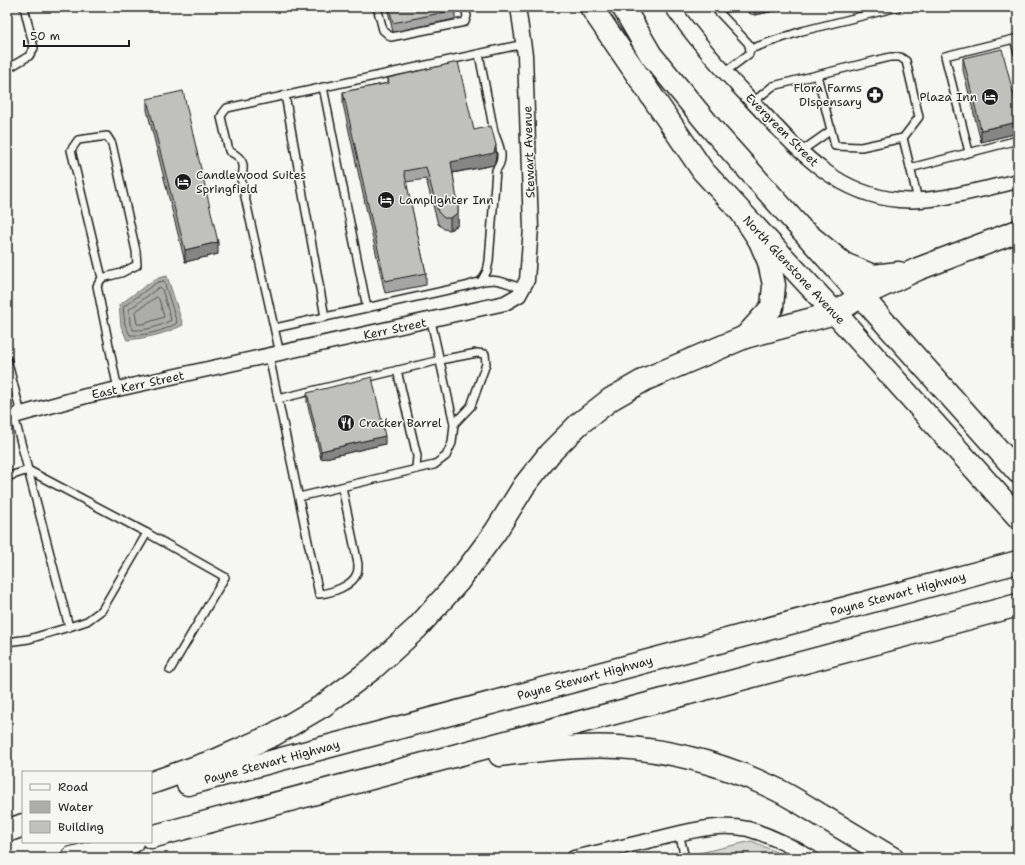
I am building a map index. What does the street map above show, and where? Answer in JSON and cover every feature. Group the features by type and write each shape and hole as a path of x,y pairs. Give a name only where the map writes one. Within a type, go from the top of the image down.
{"main road":[{"name":"North Glenstone Avenue","path":"591,7 703,171 835,314 1018,517"},
{"path":"623,7 651,55 712,129 1018,472"},
{"path":"743,215 760,241 769,262 774,284 772,307 745,337"},
{"path":"152,782 220,759 273,735 324,705 372,669 417,628 458,582 496,531 537,469 560,443 579,424 611,399 646,379 745,337 835,314 861,296 918,269 1018,231"},
{"path":"806,234 844,264 873,276 898,274 918,269"},
{"name":"Payne Stewart Highway","path":"152,794 1018,562"},
{"path":"315,794 1018,605"},
{"path":"152,837 397,773 475,759 554,750 618,747 692,759 742,775 767,785 791,797 892,858"},
{"path":"7,832 22,827"},
{"path":"72,858 128,843"}],"street":[{"name":"Stewart Avenue","path":"518,7 524,44 531,228 527,280 521,292"},
{"name":"Evergreen Street","path":"672,7 695,38 725,72 800,152 826,173 854,188 883,198 918,200 942,197 1018,181"},
{"name":"Kerr Street","path":"275,355 505,303 521,292"},
{"name":"East Kerr Street","path":"14,416 86,396 275,355"},
{"path":"579,857 679,833 713,827 747,829 780,840 805,856"}],"lane":[{"path":"7,69 29,56 34,48 24,7"},
{"path":"377,7 383,30 391,37 465,22 467,16 465,7"},
{"path":"714,7 748,43 750,49 749,54 725,72"},
{"path":"750,49 802,31 898,7"},
{"path":"969,152 945,56 1014,38 1018,53"},
{"path":"342,487 358,564 357,573 350,582 328,593 319,594 278,399 275,328 241,178 244,167 239,157 230,151 221,117 222,113 227,108 524,44"},
{"path":"479,54 494,132 499,143 502,160 500,166 496,170 489,261 487,271 482,280"},
{"path":"753,102 773,86 816,75 890,57 900,57 906,61 919,118 903,138 861,147 835,146 816,75"},
{"path":"323,87 367,308"},
{"path":"285,95 325,317"},
{"path":"800,152 830,131"},
{"path":"102,278 71,150 78,140 107,136 112,144 136,251 137,265 121,273 102,278 97,286 118,390"},
{"path":"903,138 918,200"},
{"path":"910,168 1018,140"},
{"path":"275,328 466,286 482,280 503,281 521,292"},
{"path":"299,497 434,465 446,456 452,442 454,424 431,320"},
{"path":"278,399 440,360 477,353 485,354 486,364 471,406 454,424"},
{"path":"7,359 14,416 69,627"},
{"path":"397,370 417,456 416,470"},
{"path":"7,477 28,470 147,533 225,577 170,670"},
{"path":"7,642 29,639 88,621 102,610 147,533"},
{"path":"679,833 684,858"}],"shaded area":[{"path":"752,841 776,852 777,858 677,858"}],"water":[{"path":"167,276 183,325 156,335 127,340 121,326 119,305 155,279"}],"building":[{"path":"389,7 454,7 455,10 393,23"},
{"name":"Plaza Inn","path":"1002,49 1018,112 1018,122 981,130 963,58"},
{"name":"Lamplighter Inn","path":"458,62 474,130 491,126 496,145 494,153 451,162 458,213 450,218 444,218 438,212 426,167 404,171 426,273 385,281 343,92 389,83 388,78"},
{"name":"Candlewood Suites Springfield","path":"183,91 218,242 185,250 147,99"},
{"name":"Cracker Barrel","path":"372,377 385,436 321,451 307,393"}],"place":[{"name":"Flora Farms Dispensary","path":"875,95"},
{"name":"Plaza Inn","path":"990,97"},
{"name":"Candlewood Suites Springfield","path":"183,182"},
{"name":"Lamplighter Inn","path":"386,200"},
{"name":"Cracker Barrel","path":"346,423"}]}
